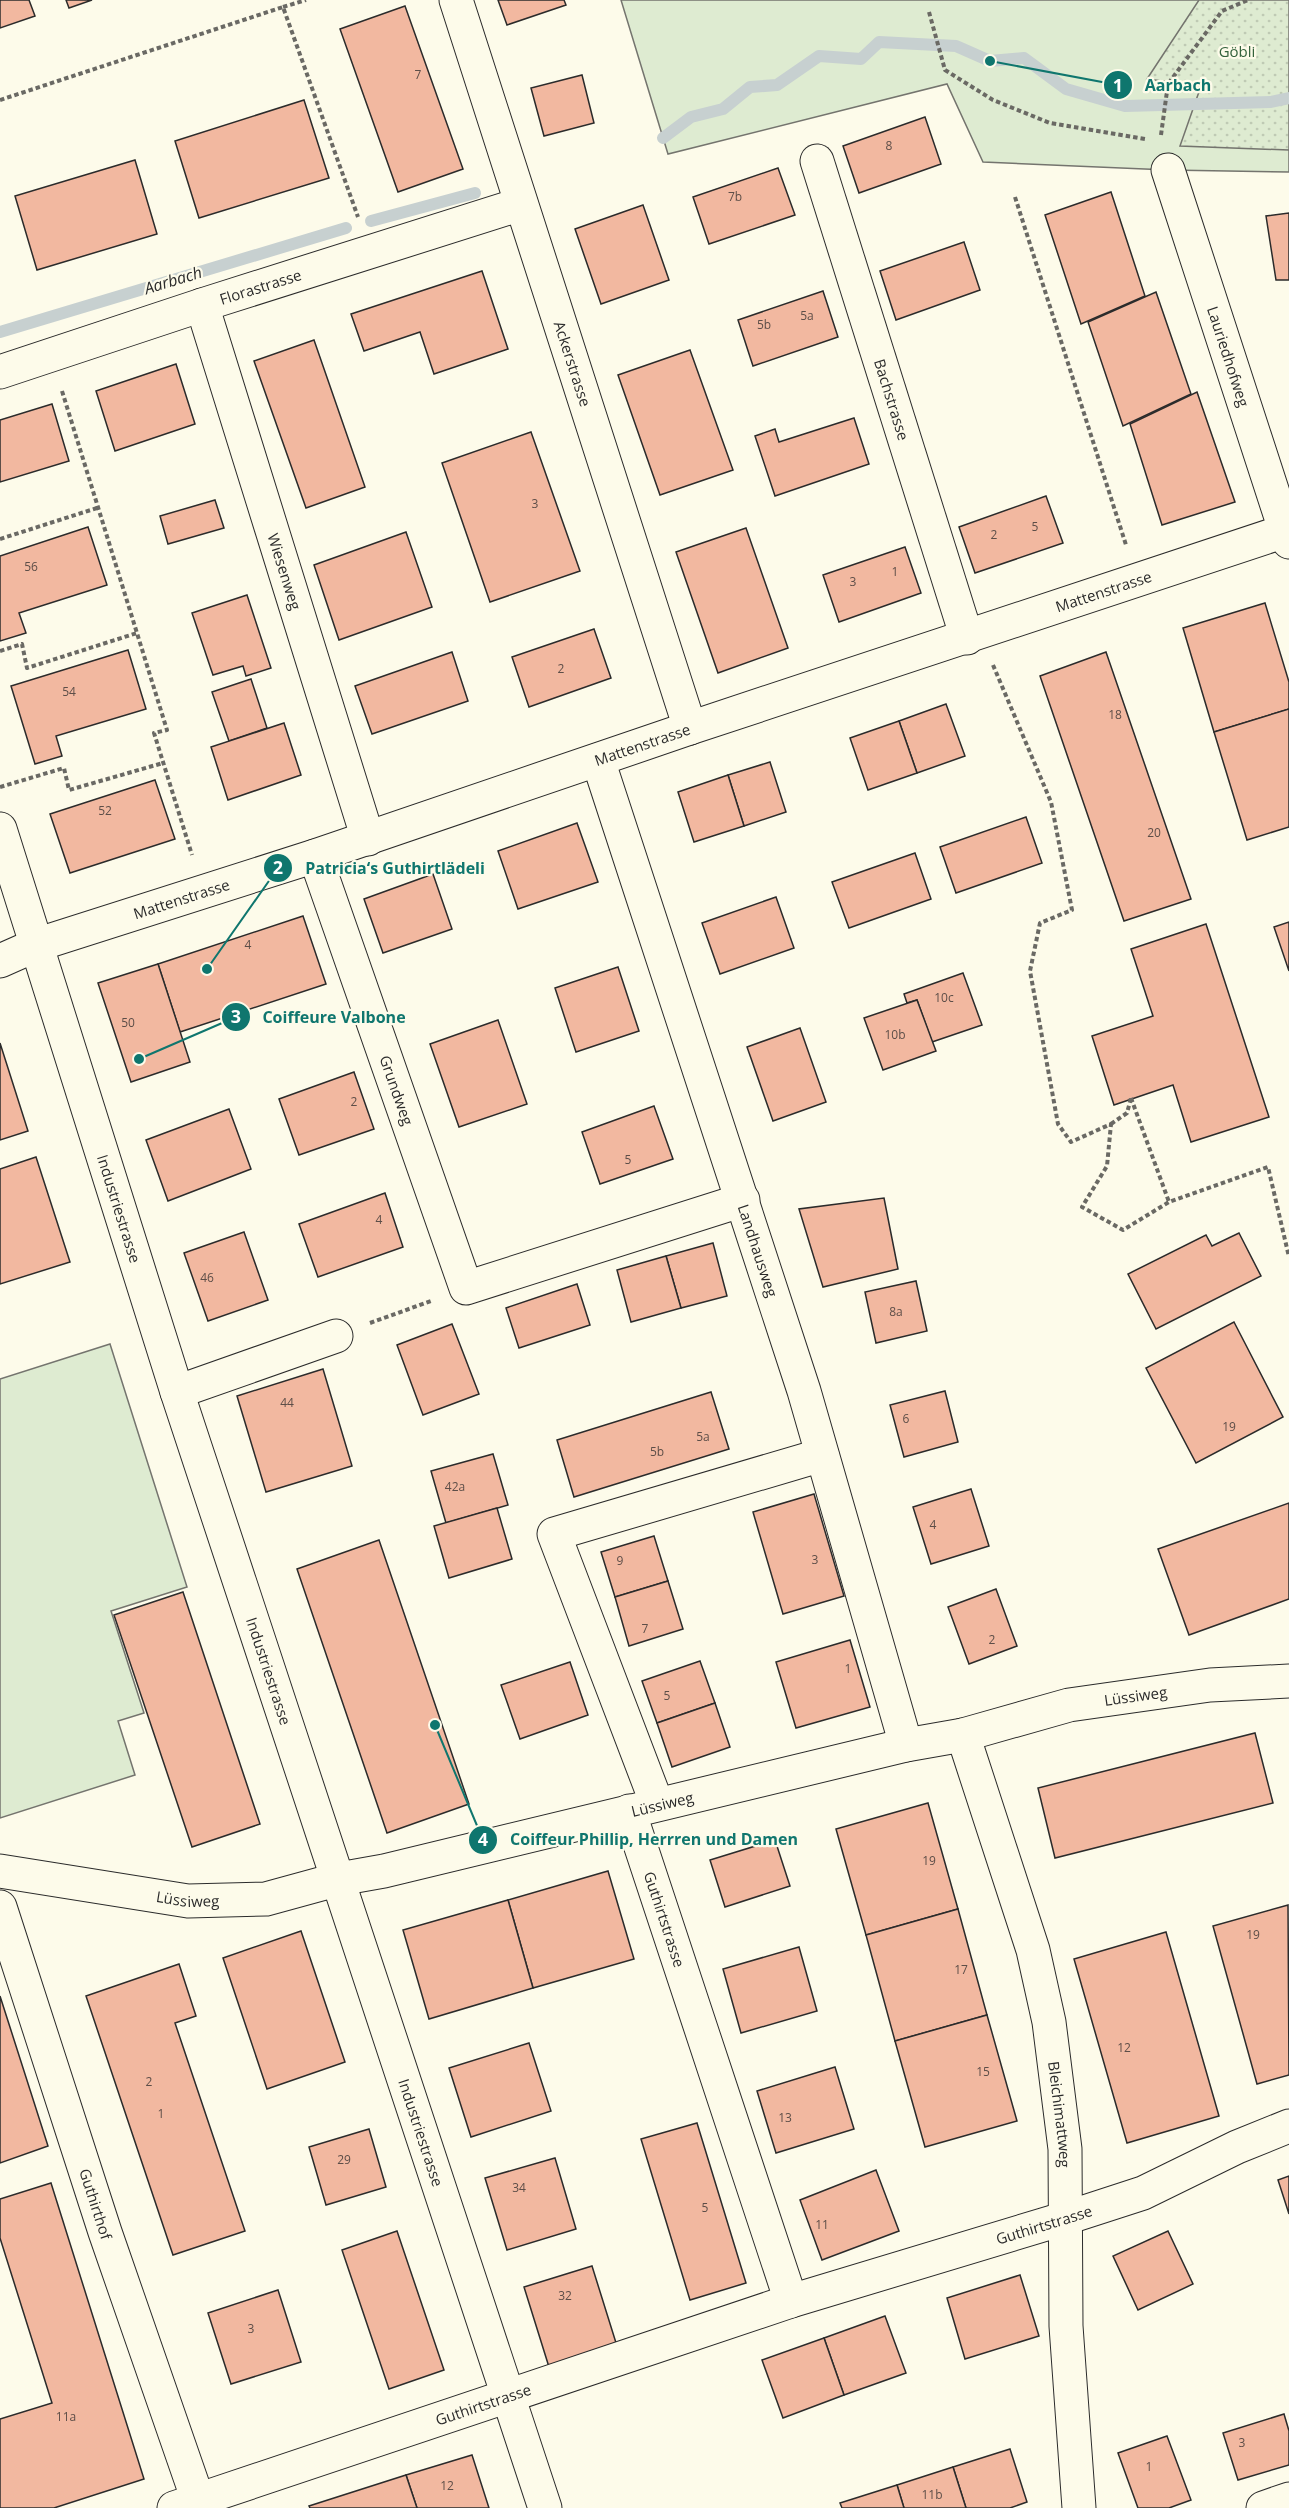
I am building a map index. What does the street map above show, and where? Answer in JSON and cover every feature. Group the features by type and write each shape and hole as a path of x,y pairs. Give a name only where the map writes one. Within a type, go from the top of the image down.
{"street":[{"name":"Ackerstrasse","path":"456,0 690,728"},
{"name":"Bachstrasse","path":"817,161 973,636"},
{"name":"Lauriedhofweg","path":"1168,170 1287,536"},
{"name":"Florastrasse","path":"0,372 202,304 521,204"},
{"name":"Wiesenweg","path":"202,304 368,839"},
{"name":"Mattenstrasse","path":"0,961 36,945 368,839 690,728 1137,580 1287,536"},
{"name":"Landhausweg","path":"598,760 804,1391 906,1745"},
{"name":"Industriestrasse","path":"0,829 177,1392 545,2508"},
{"name":"Grundweg","path":"315,856 466,1288"},
{"path":"466,1288 743,1200"},
{"path":"177,1392 336,1336"},
{"name":"Guthirtstrasse","path":"791,2301 643,1808 555,1534 822,1455"},
{"name":"Lüssiweg","path":"0,1870 188,1901 266,1899 339,1878 384,1871 906,1745 963,1735 1069,1705 1210,1685 1289,1681"},
{"name":"Bleichimattweg","path":"963,1735 1033,1950 1049,2022 1065,2149 1066,2326 1079,2508"},
{"name":"Guthirthof","path":"0,1907 105,2232 186,2504"},
{"name":"Guthirtstrasse","path":"186,2504 791,2301 1143,2193 1237,2147 1289,2126"},
{"path":"1263,2508 1289,2499"}],"path":[{"path":"0,100 306,0"},
{"path":"1162,126 1168,84 1222,11 1248,0"},
{"path":"283,7 371,252"},
{"path":"929,12 945,70 993,100 1050,123 1161,142 1168,170"},
{"path":"1015,197 1137,580"},
{"path":"51,355 167,730 154,733 204,893"},
{"path":"0,539 97,508"},
{"path":"0,651 22,644 27,668 137,633"},
{"path":"973,636 1051,802 1072,910 1040,923 1030,971 1058,1124 1071,1142 1110,1124 1127,1113 1131,1098 1169,1202"},
{"path":"0,787 64,768 69,790 163,763"},
{"path":"1110,1124 1107,1166 1082,1206 1123,1230 1169,1202 1268,1167 1289,1257"},
{"path":"336,1336 466,1288"}],"green space":[{"path":"621,0 1289,0 1289,172 1168,170 983,162 947,84 668,154"},
{"name":"Göbli","path":"1199,0 1289,0 1289,150 1180,146 1201,86 1147,79"},
{"path":"110,1344 187,1587 111,1611 144,1713 118,1721 135,1775 0,1818 0,1379"}],"building":[{"path":"0,0 29,0 35,16 0,28"},
{"path":"66,0 92,0 69,8"},
{"path":"498,0 564,0 566,5 507,25"},
{"path":"405,6 463,169 398,192 340,29"},
{"path":"582,75 594,123 544,136 531,88"},
{"path":"304,100 329,178 199,218 175,141"},
{"path":"925,117 941,164 859,193 843,146"},
{"path":"135,160 157,234 37,270 15,196"},
{"path":"778,168 795,215 709,244 693,197"},
{"path":"1111,192 1145,296 1081,324 1045,215"},
{"path":"643,205 669,280 601,304 575,229"},
{"path":"1289,213 1289,280 1276,280 1266,216"},
{"path":"964,242 980,290 896,320 880,271"},
{"path":"482,271 508,349 434,374 420,332 364,351 351,314"},
{"path":"823,291 838,337 753,366 738,320"},
{"path":"1156,292 1191,394 1123,426 1088,322"},
{"path":"314,340 365,487 306,508 254,361"},
{"path":"690,350 733,470 660,495 618,375"},
{"path":"176,364 195,424 115,451 96,391"},
{"path":"1197,392 1235,502 1162,525 1130,424"},
{"path":"52,404 69,461 0,482 0,420"},
{"path":"854,418 869,464 775,496 755,436 775,429 779,442"},
{"path":"531,432 580,571 490,602 442,463"},
{"path":"1046,496 1063,543 975,573 959,527"},
{"path":"215,500 224,528 168,544 160,516"},
{"path":"88,527 107,585 19,613 26,633 0,641 0,556"},
{"path":"746,528 788,648 718,673 676,552"},
{"path":"406,532 432,607 339,640 314,565"},
{"path":"905,547 921,593 839,622 823,575"},
{"path":"247,595 271,668 246,676 243,666 213,675 192,613"},
{"path":"1265,603 1289,682 1289,709 1214,732 1183,628"},
{"path":"594,629 611,678 529,707 512,657"},
{"path":"128,650 146,709 56,736 62,756 35,764 11,686"},
{"path":"452,652 468,701 372,734 355,686"},
{"path":"1106,652 1191,899 1124,921 1040,676"},
{"path":"251,679 267,728 229,741 212,692"},
{"path":"946,704 965,756 917,773 899,721"},
{"path":"1289,709 1289,827 1247,840 1214,732"},
{"path":"899,721 917,773 868,790 850,738"},
{"path":"284,723 301,775 228,800 211,747"},
{"path":"770,762 786,812 744,826 728,775"},
{"path":"728,775 744,826 694,842 678,792"},
{"path":"155,780 175,839 70,873 50,814"},
{"path":"1026,817 1042,863 956,893 940,847"},
{"path":"577,823 598,882 518,909 498,851"},
{"path":"915,853 931,899 849,928 832,882"},
{"path":"433,874 452,929 383,953 364,899"},
{"path":"776,897 794,948 720,974 702,923"},
{"path":"303,916 326,984 180,1032 158,964"},
{"path":"1289,922 1289,971 1274,927"},
{"path":"1206,924 1269,1117 1191,1142 1173,1085 1114,1105 1092,1036 1153,1016 1131,949"},
{"path":"158,964 190,1062 131,1082 98,983"},
{"path":"618,967 639,1031 576,1052 555,988"},
{"path":"963,973 982,1025 932,1042 917,1000 907,1003 904,994"},
{"path":"917,1000 936,1051 883,1070 864,1018"},
{"path":"498,1020 527,1104 459,1127 430,1044"},
{"path":"800,1028 826,1102 773,1121 747,1047"},
{"path":"0,1043 28,1131 0,1140"},
{"path":"354,1072 374,1129 299,1155 279,1099"},
{"path":"654,1106 673,1159 600,1184 582,1132"},
{"path":"229,1109 251,1169 168,1201 146,1140"},
{"path":"36,1157 70,1262 0,1284 0,1169"},
{"path":"385,1193 403,1247 318,1277 299,1224"},
{"path":"884,1198 898,1269 823,1287 799,1209"},
{"path":"244,1232 268,1300 208,1321 184,1253"},
{"path":"1239,1233 1261,1276 1156,1329 1128,1274 1206,1235 1212,1246"},
{"path":"713,1243 727,1296 681,1308 666,1256"},
{"path":"666,1256 681,1308 631,1322 617,1270"},
{"path":"916,1281 927,1331 876,1343 865,1292"},
{"path":"577,1284 590,1325 519,1348 506,1308"},
{"path":"1234,1322 1283,1417 1196,1463 1146,1368"},
{"path":"452,1324 479,1394 423,1415 397,1345"},
{"path":"323,1369 352,1466 266,1492 237,1396"},
{"path":"945,1391 958,1442 904,1457 890,1405"},
{"path":"711,1392 729,1449 574,1497 557,1440"},
{"path":"493,1454 508,1505 446,1523 431,1471"},
{"path":"971,1489 989,1546 931,1564 913,1507"},
{"path":"814,1494 844,1596 783,1614 753,1512"},
{"path":"1289,1503 1289,1599 1189,1635 1158,1549"},
{"path":"497,1508 512,1559 449,1578 434,1526"},
{"path":"654,1536 668,1581 615,1597 601,1552"},
{"path":"379,1540 469,1804 387,1833 297,1569"},
{"path":"668,1581 683,1629 629,1646 615,1597"},
{"path":"996,1589 1017,1646 969,1664 948,1607"},
{"path":"183,1592 260,1824 192,1847 114,1615"},
{"path":"850,1640 870,1707 796,1728 776,1662"},
{"path":"700,1661 715,1703 657,1723 642,1681"},
{"path":"570,1662 588,1715 520,1739 501,1685"},
{"path":"715,1703 730,1747 672,1767 657,1723"},
{"path":"1255,1733 1273,1803 1055,1858 1038,1788"},
{"path":"928,1803 958,1909 866,1935 836,1829"},
{"path":"775,1840 790,1886 725,1907 710,1860"},
{"path":"608,1871 634,1959 533,1988 508,1900"},
{"path":"508,1900 533,1988 429,2019 403,1930"},
{"path":"1288,1905 1289,2075 1257,2084 1213,1926"},
{"path":"958,1909 987,2015 895,2041 866,1935"},
{"path":"301,1931 345,2062 267,2089 223,1958"},
{"path":"1166,1932 1219,2116 1127,2143 1074,1959"},
{"path":"799,1947 817,2011 741,2033 723,1969"},
{"path":"179,1964 196,2016 175,2023 245,2231 173,2255 86,1996"},
{"path":"0,1996 48,2146 0,2163"},
{"path":"987,2015 1017,2121 925,2147 895,2041"},
{"path":"529,2043 551,2111 471,2137 449,2068"},
{"path":"835,2067 854,2129 776,2153 757,2091"},
{"path":"697,2123 746,2283 690,2300 641,2139"},
{"path":"369,2129 386,2187 326,2205 309,2147"},
{"path":"555,2158 576,2229 507,2250 485,2178"},
{"path":"876,2170 899,2231 822,2260 800,2200"},
{"path":"1289,2176 1289,2214 1278,2180"},
{"path":"51,2183 144,2479 54,2508 0,2508 0,2419 52,2403 0,2238 0,2199"},
{"path":"397,2231 444,2370 389,2389 342,2250"},
{"path":"1168,2231 1193,2284 1138,2310 1113,2256"},
{"path":"592,2266 617,2346 549,2367 524,2287"},
{"path":"1020,2275 1039,2336 965,2359 947,2298"},
{"path":"278,2290 301,2362 231,2384 208,2313"},
{"path":"885,2316 906,2373 844,2395 824,2338"},
{"path":"824,2338 844,2395 783,2418 762,2360"},
{"path":"1284,2414 1289,2431 1289,2465 1238,2480 1223,2433"},
{"path":"1167,2436 1191,2500 1169,2508 1138,2508 1118,2453"},
{"path":"1010,2449 1027,2502 1010,2508 966,2508 953,2467"},
{"path":"472,2455 489,2508 417,2508 406,2475"},
{"path":"953,2467 966,2508 904,2508 897,2485"},
{"path":"406,2475 417,2508 310,2508 309,2506"},
{"path":"897,2485 904,2508 842,2508 840,2503"}],"waterway":[{"name":"Aarbach","path":"663,138 691,117 723,109 750,87 777,85 819,56 861,59 879,42 956,46 990,61 1024,58 1066,89 1125,106 1271,102 1289,98"},
{"name":"Aarbach","path":"371,221 475,193"},
{"name":"Aarbach","path":"0,332 346,228"}],"place":[{"name":"Aarbach","path":"990,61"},
{"name":"Patricia‘s Guthirtlädeli","path":"207,969"},
{"name":"Coiffeure Valbone","path":"139,1059"},
{"name":"Coiffeur Phillip, Herrren und Damen","path":"435,1725"}]}
